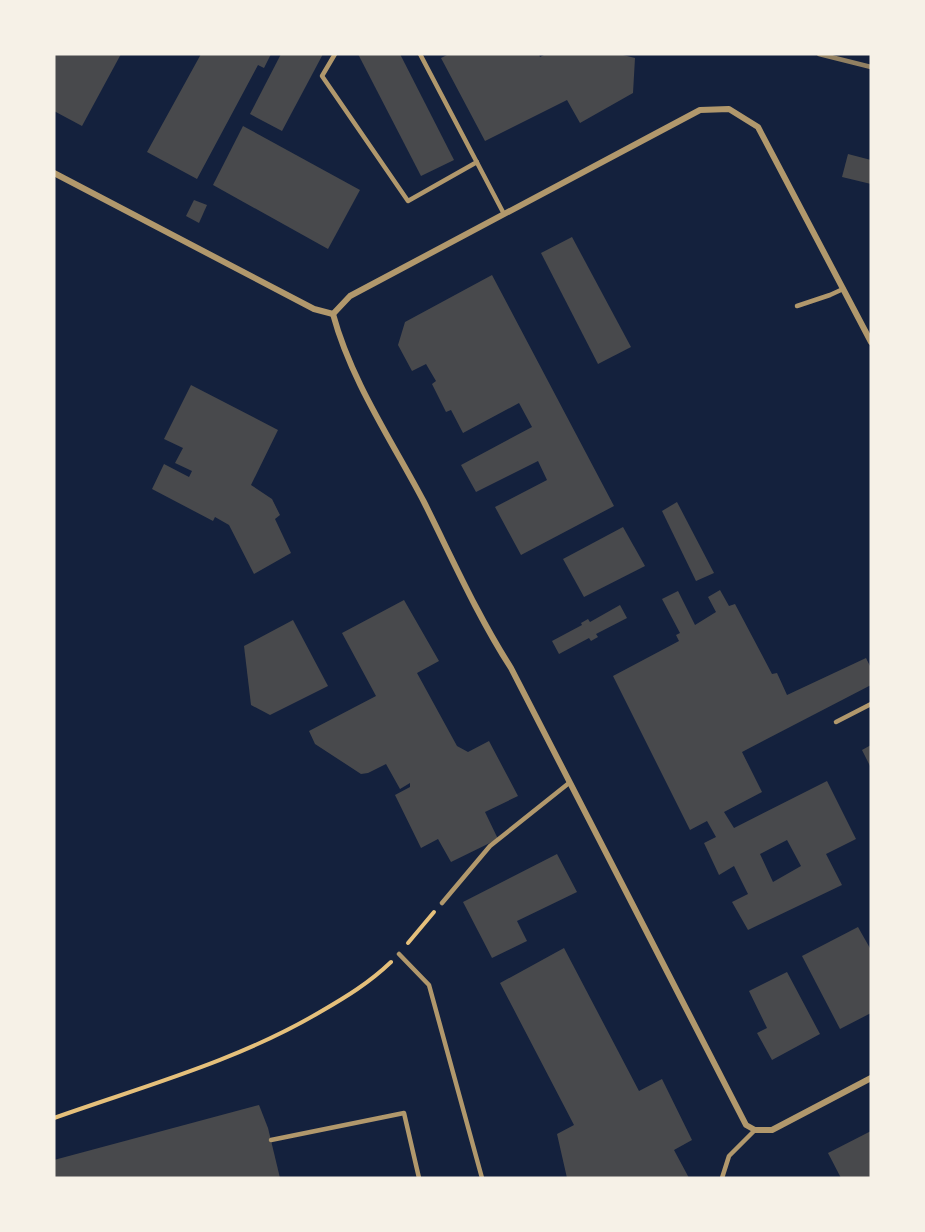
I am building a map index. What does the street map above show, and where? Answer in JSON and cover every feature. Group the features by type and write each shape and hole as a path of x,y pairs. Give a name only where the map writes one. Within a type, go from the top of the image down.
{"street":[{"path":"333,314 350,296 700,110 729,109 758,127 871,342"},
{"path":"54,173 315,309 333,314"},
{"path":"333,314 341,344 746,1125 755,1130 772,1130 871,1078"}],"lane":[{"path":"335,54 322,76 408,201 477,162"},
{"path":"420,54 504,214"},
{"path":"797,306 843,289"},
{"path":"836,722 871,704"},
{"path":"442,903 490,846 569,783"},
{"path":"399,954 429,985 482,1178"},
{"path":"271,1140 404,1113 418,1178"},
{"path":"722,1178 729,1156 755,1130"}],"path":[{"path":"54,1118 160,1083 288,1031 360,989 399,954 442,903"}],"building":[{"path":"54,54 121,54 82,126 54,111"},
{"path":"201,54 271,54 264,68 258,65 197,179 147,152"},
{"path":"281,54 323,54 282,131 250,114"},
{"path":"358,54 400,54 454,160 421,176"},
{"path":"449,54 539,54 540,57 546,54 619,54 635,58 633,93 580,123 567,100 485,141 441,58"},
{"path":"243,126 360,190 328,249 213,185"},
{"path":"848,154 871,160 871,184 842,177"},
{"path":"194,200 207,205 199,223 186,216"},
{"path":"572,237 631,347 598,364 541,253"},
{"path":"492,275 614,506 521,555 495,507 547,480 538,461 476,492 461,465 532,427 519,403 463,433 451,410 446,412 432,384 436,381 426,364 412,371 398,345 405,322"},
{"path":"191,385 278,430 251,485 272,499 280,515 275,519 291,553 254,574 229,525 215,517 213,521 152,489 164,464 189,477 192,471 175,463 183,448 164,439"},
{"path":"677,502 714,573 696,581 662,511"},
{"path":"623,527 645,566 584,597 563,559"},
{"path":"720,590 729,606 735,604 772,674 777,673 787,695 866,658 871,668 871,685 742,752 762,792 724,812 734,828 827,781 856,839 826,854 842,885 748,930 732,902 748,894 734,866 719,875 704,843 716,837 707,821 690,830 613,676 679,641 676,635 680,633 662,599 678,591 695,625 716,612 708,597","holes":["787,840 801,866 773,882 760,854"]},
{"path":"404,600 439,661 417,673 457,746 468,752 489,741 518,796 485,812 498,839 451,862 438,839 421,848 395,795 410,787 410,783 400,789 386,764 361,774 315,744 309,731 376,696 342,633"},
{"path":"620,605 627,618 596,634 598,637 591,641 589,638 559,654 552,641 582,625 581,623 588,619 590,622"},
{"path":"293,620 328,686 270,715 251,705 244,646"},
{"path":"871,745 871,768 862,750"},
{"path":"557,854 577,892 517,921 527,941 492,958 463,902"},
{"path":"858,927 871,950 871,1013 840,1029 802,956"},
{"path":"564,948 639,1091 662,1079 692,1140 674,1150 689,1178 567,1178 557,1134 574,1125 500,983"},
{"path":"787,972 820,1034 772,1060 757,1033 767,1028 749,991"},
{"path":"259,1105 268,1128 280,1178 54,1178 54,1160"},
{"path":"871,1131 871,1178 841,1178 828,1153"}],"railway":[{"path":"819,54 871,67"}]}
